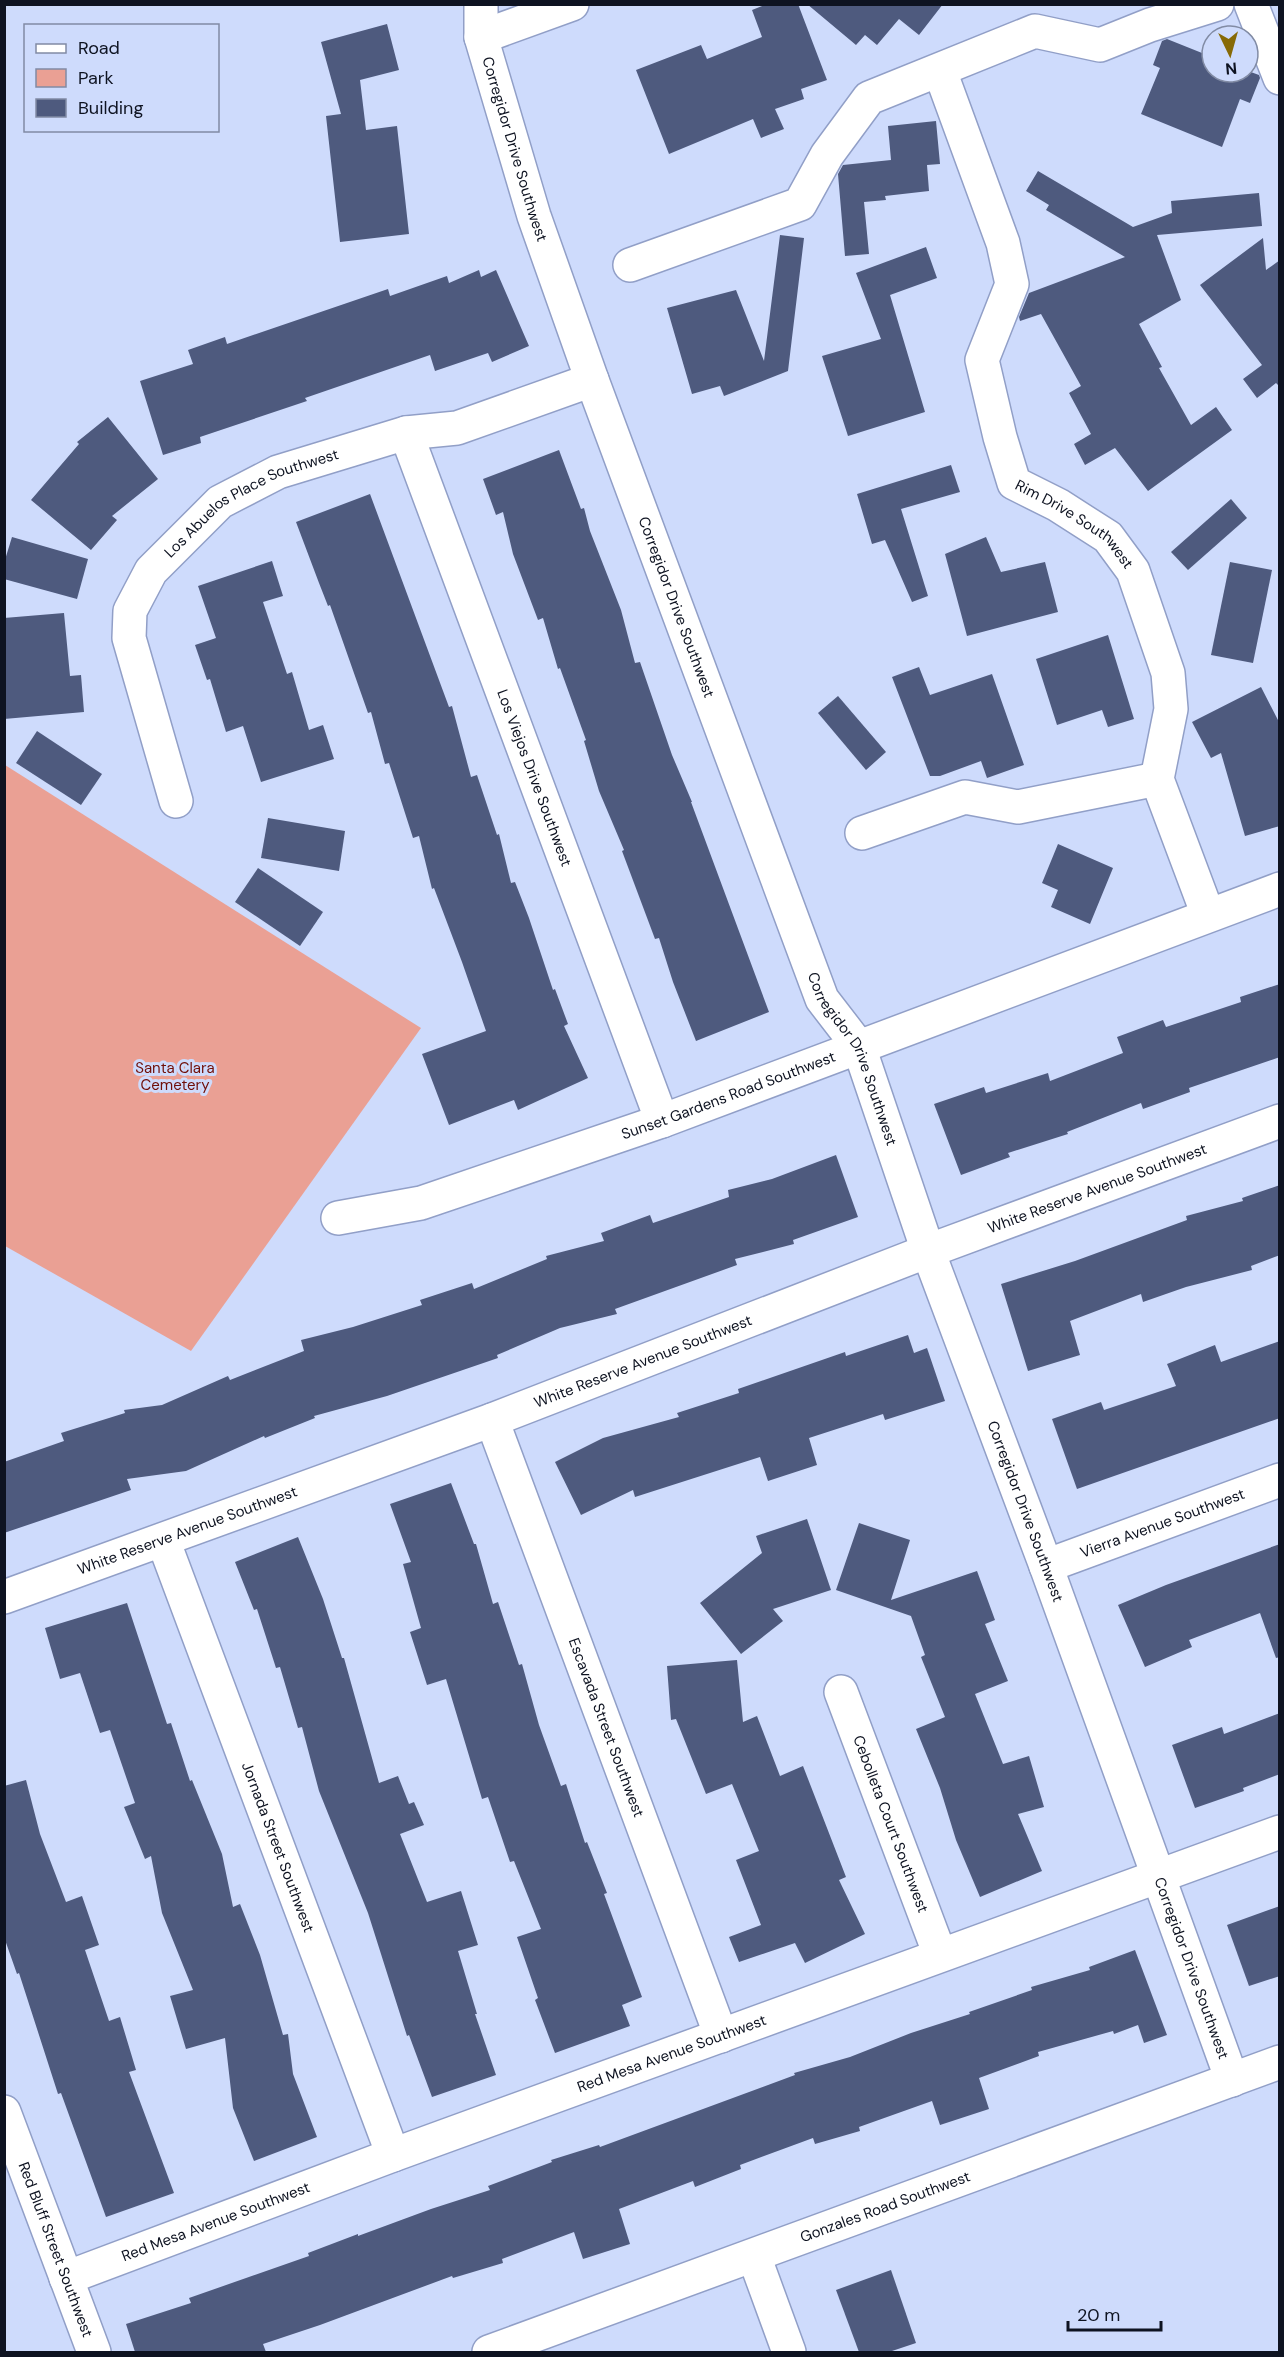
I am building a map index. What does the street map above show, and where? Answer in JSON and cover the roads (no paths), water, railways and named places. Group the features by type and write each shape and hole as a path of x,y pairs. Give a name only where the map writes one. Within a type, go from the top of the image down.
{"street":[{"name":"Corregidor Drive Southwest","path":"481,4 481,37 534,216 592,380 822,999 859,1047 928,1251 1046,1566 1232,2080"},
{"path":"481,37 572,4"},
{"path":"630,266 800,204 827,154 869,98 1035,31 1100,45 1150,25 1217,4"},
{"path":"1251,4 1280,78"},
{"name":"Rim Drive Southwest","path":"940,71 1003,243 1012,284 982,360 1000,437 1014,483 1058,505 1108,537 1133,572 1168,673 1172,709 1157,779"},
{"name":"Los Abuelos Place Southwest","path":"176,801 129,638 130,611 151,571 220,502 278,472 406,433 457,428 592,380"},
{"name":"Los Viejos Drive Southwest","path":"406,433 662,1122"},
{"path":"862,833 965,797 1018,807 1157,779 1208,915"},
{"name":"Sunset Gardens Road Southwest","path":"338,1218 421,1203 662,1122 1280,889"},
{"name":"White Reserve Avenue Southwest","path":"4,1597 492,1420 928,1251 1280,1121"},
{"name":"Escavada Street Southwest","path":"492,1420 721,2036"},
{"name":"Vierra Avenue Southwest","path":"1046,1566 1280,1480"},
{"name":"Jornada Street Southwest","path":"163,1540 393,2156"},
{"name":"Cebolleta Court Southwest","path":"841,1692 940,1955"},
{"name":"Red Mesa Avenue Southwest","path":"66,2278 1280,1832"},
{"name":"Gonzales Road Southwest","path":"489,2352 1280,2062"},
{"name":"Red Bluff Street Southwest","path":"4,2112 94,2352"},
{"path":"754,2256 789,2352"}],"park label":[{"name":"Santa Clara Cemetery","path":"175,1076"}]}
